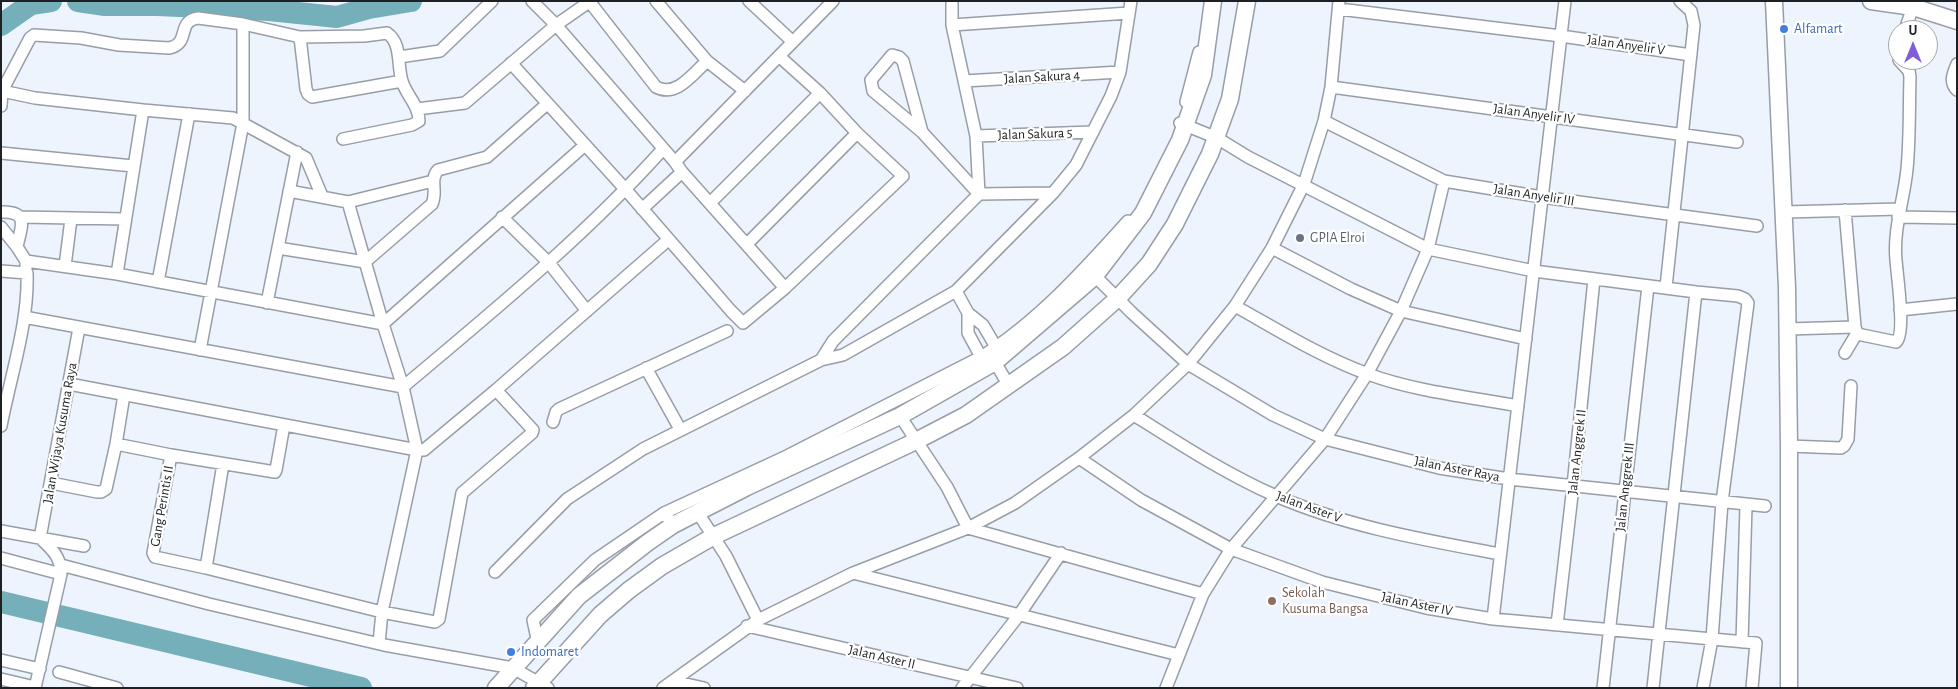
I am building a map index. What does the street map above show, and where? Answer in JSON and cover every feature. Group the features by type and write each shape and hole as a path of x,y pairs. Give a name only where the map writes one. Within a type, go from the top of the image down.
{"street":[{"path":"399,57 440,52 492,1"},
{"path":"532,1 556,25 682,172 785,288"},
{"path":"656,1 707,61 745,91"},
{"path":"749,1 793,42"},
{"path":"675,162 833,1"},
{"path":"952,1 952,25 976,136 979,194"},
{"path":"496,572 568,499 643,449 821,360 842,355 956,291 1053,192 1076,165 1111,96 1120,72 1131,1"},
{"path":"496,688 538,643 574,589 647,543 669,519 864,425 943,384 991,355 1090,272 1141,212 1184,124 1203,75 1209,13 1205,1"},
{"path":"1,558 61,569 379,643 513,668 540,686 600,615 629,590 662,566 714,536 916,441 966,415 1063,347 1118,298 1149,264 1175,224 1196,186 1217,138 1230,99 1247,1"},
{"path":"1493,618 1565,1"},
{"path":"1666,288 1692,55 1693,18 1691,10 1680,1"},
{"path":"1779,1 1774,1 1785,212 1788,329 1789,688"},
{"path":"1871,1 1914,4 1957,21"},
{"path":"1929,1 1957,10"},
{"path":"417,109 465,103 556,25 589,2 656,87 664,91 678,88 707,61"},
{"path":"1908,20 1914,4"},
{"path":"663,688 747,626 758,620 853,573 968,528 1015,502 1079,458 1134,415 1188,364 1235,306 1272,248 1304,184 1324,121 1331,87 1339,5"},
{"name":"Jalan Anyelir V","path":"1339,5 1692,55"},
{"path":"952,25 1129,14"},
{"path":"1,106 2,91 30,38 34,35 81,38 119,45 169,48 176,47 181,42 186,24 191,19 198,18 243,24 300,37 364,36 387,33 393,37 399,57 402,81 417,109 419,121 412,125 343,139"},
{"path":"200,350 243,123 243,24"},
{"path":"300,37 306,89 312,97 402,81"},
{"path":"922,132 903,61 899,57 892,55 871,80 873,91 922,132 979,194"},
{"path":"511,63 743,323 785,288 902,176 857,133 820,93 780,57"},
{"path":"1957,64 1952,85 1957,90"},
{"path":"1788,329 1856,330 1898,341 1900,335 1900,310 1895,257 1899,213 1907,170 1910,77 1908,70"},
{"name":"Jalan Sakura 4","path":"964,81 1120,72"},
{"name":"Jalan Anyelir IV","path":"1331,87 1738,142"},
{"path":"2,91 35,98 233,118 306,158 322,196"},
{"path":"710,203 820,93"},
{"path":"365,262 432,204 435,196 433,180 438,170 487,157 494,153 547,104"},
{"path":"117,274 143,110"},
{"path":"158,282 189,114"},
{"name":"Jalan Anyelir III","path":"1324,121 1444,181 1542,197 1757,226"},
{"path":"1184,124 1217,138 1248,157 1428,249 1534,271 1738,296 1745,299 1748,303 1722,502 1712,639 1703,688"},
{"name":"Jalan Sakura 5","path":"976,136 1093,132"},
{"path":"747,244 857,133"},
{"path":"383,324 585,145"},
{"path":"403,387 549,264 626,190 663,149"},
{"path":"267,302 296,152"},
{"path":"1,153 133,166"},
{"path":"642,209 682,172"},
{"path":"289,191 348,202 433,180"},
{"path":"1166,688 1203,594 1231,549 1325,439 1367,374 1401,311 1428,249 1444,181"},
{"path":"821,360 833,341 979,194 1053,192"},
{"path":"348,202 403,387 417,450 382,612 379,643"},
{"path":"1785,212 1845,210 1957,218"},
{"path":"1845,210 1856,330 1845,353"},
{"path":"1,212 15,213 21,217 125,219"},
{"path":"17,247 23,221 21,217"},
{"path":"502,217 549,264 586,311"},
{"path":"65,266 70,219"},
{"path":"1,227 26,261 27,273 24,317 6,379 1,426"},
{"path":"69,384 417,450 426,449 496,390 527,371 586,311 668,240"},
{"path":"278,248 365,262"},
{"path":"1272,248 1352,289 1401,311 1526,339"},
{"path":"26,261 117,274 383,324"},
{"path":"1,271 27,273"},
{"name":"Jalan Aster Raya","path":"1090,272 1188,364 1273,415 1325,439 1439,468 1509,479 1746,506 1764,506"},
{"name":"Jalan Anggrek II","path":"1557,625 1594,279"},
{"name":"Jalan Anggrek III","path":"1603,688 1648,286"},
{"path":"956,291 968,313 983,325 991,355 1009,386"},
{"path":"1653,688 1696,292"},
{"path":"1900,310 1957,304"},
{"path":"1235,306 1321,354 1367,374 1394,383 1518,406"},
{"path":"968,313 968,333 991,355"},
{"path":"24,317 403,387"},
{"name":"Jalan Wijaya Kusuma Raya","path":"40,538 79,328"},
{"path":"553,422 559,409 727,332"},
{"path":"646,368 680,429"},
{"path":"864,425 900,416 943,384"},
{"path":"1789,446 1841,448 1844,446 1848,439 1851,386"},
{"path":"223,464 206,568 382,612 438,621 462,493 532,433 533,430 496,390"},
{"path":"51,483 101,492 106,489 124,394"},
{"name":"Jalan Aster V","path":"1134,415 1211,463 1276,496 1339,518 1409,538 1500,554"},
{"path":"900,416 947,487 968,528 1203,594"},
{"path":"116,444 275,472 284,425"},
{"name":"Gang Perintis II","path":"170,455 153,553 155,557 206,568"},
{"name":"Jalan Aster IV","path":"1079,458 1140,500 1231,549 1322,582 1426,608 1493,618 1756,643 1752,688"},
{"path":"669,519 698,513 745,481"},
{"path":"1742,642 1746,506"},
{"path":"698,513 714,536 758,620"},
{"path":"1,531 84,546"},
{"path":"1,679 35,688 61,569 53,550 40,538"},
{"path":"962,688 1019,615 1061,553"},
{"path":"853,573 1179,655"},
{"name":"Jalan Aster II","path":"747,626 1016,688"},
{"path":"1,660 40,669"},
{"path":"59,672 117,688"},
{"path":"673,681 704,688"}],"waterway":[{"path":"1,25 31,4 51,1"},
{"path":"78,1 105,5 157,5 269,10 337,17 369,8 411,1"},
{"path":"1,602 361,688"}],"place":[{"name":"Alfamart","path":"1784,29"},
{"name":"GPIA Elroi","path":"1300,238"},
{"name":"Sekolah Kusuma Bangsa","path":"1272,601"},
{"name":"Indomaret","path":"511,652"}]}
